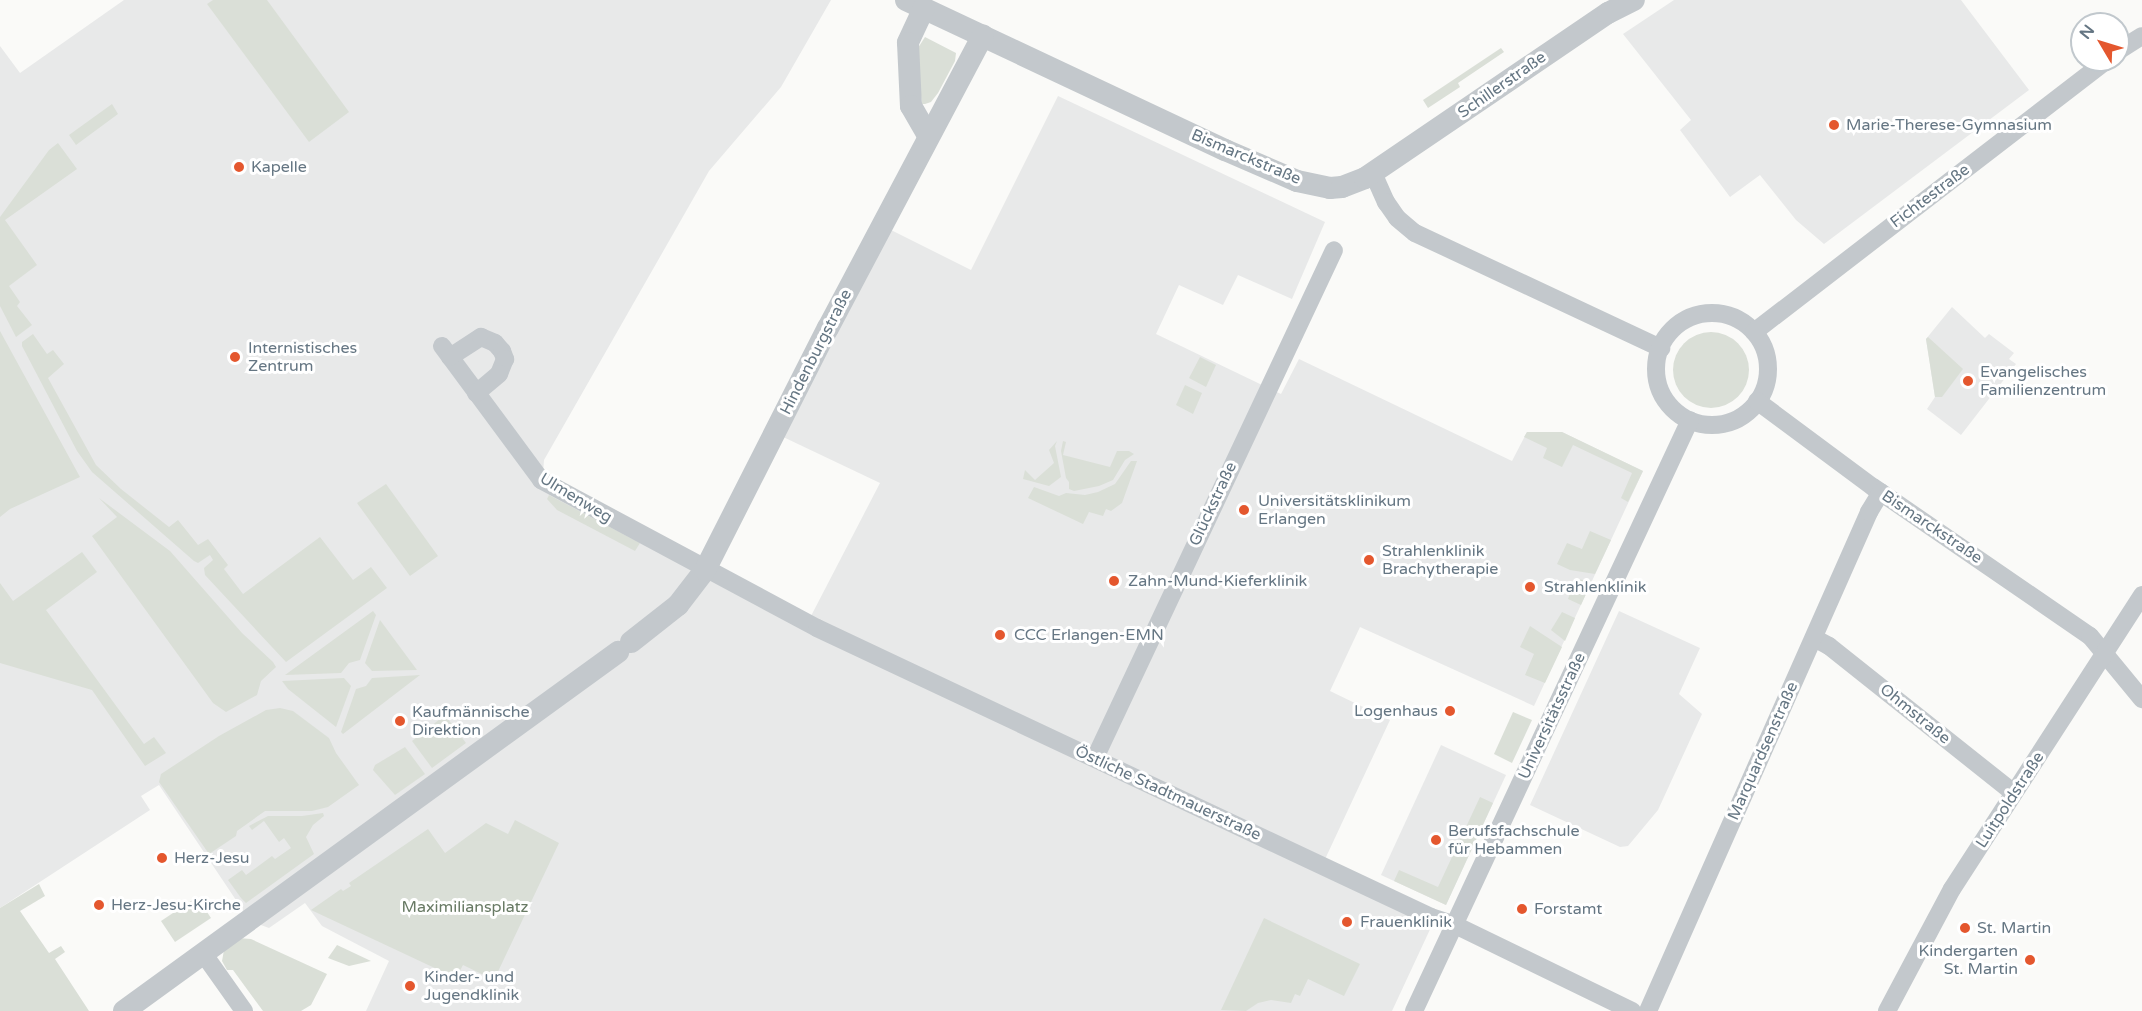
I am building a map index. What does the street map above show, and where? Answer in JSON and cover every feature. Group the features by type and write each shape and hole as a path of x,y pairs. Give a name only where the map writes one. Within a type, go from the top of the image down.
{"street":[{"name":"Schillerstraße","path":"1373,173 1594,22 1634,0"},
{"name":"Bismarckstraße","path":"915,4 1129,106 1297,181 1314,186 1342,187 1373,173"},
{"path":"915,4 908,43 911,106 928,136"},
{"name":"Hindenburgstraße","path":"705,570 928,136 983,35"},
{"name":"Fichtestraße","path":"1754,332 2091,72"},
{"path":"1373,173 1386,202 1397,218 1415,233 1661,348"},
{"name":"Glückstraße","path":"1095,758 1334,250"},
{"path":"1706,313 1732,317 1754,332 1763,346 1768,369 1765,386 1757,401 1747,412 1727,423 1712,425 1690,420 1676,412 1662,393 1656,371 1661,348 1667,336 1682,322 1706,313"},
{"name":"Ulmenweg","path":"476,393 500,374 505,360 502,351 495,343 481,337 446,351 476,393 541,480 705,570"},
{"name":"Bismarckstraße","path":"1757,401 1881,492 2090,636 2142,699"},
{"name":"Universitätsstraße","path":"1414,1011 1690,420"},
{"name":"Marquardsenstraße","path":"1648,1011 1869,512 1881,492"},
{"path":"124,1011 624,647 678,605 705,570"},
{"name":"Östliche Stadtmauerstraße","path":"705,570 817,628 1423,913 1455,925 1632,1011"},
{"name":"Luitpoldstraße","path":"1887,1011 1952,889 2142,595"},
{"name":"Ohmstraße","path":"1814,638 1829,646 2014,793"},
{"path":"203,953 244,1011"}],"shaded area":[{"name":"Universitätsklinikum Erlangen","path":"124,0 831,0 781,87 709,171 544,460 543,473 811,616 880,483 779,435 889,229 971,270 1058,96 1325,222 1292,299 1238,275 1223,305 1179,285 1156,334 1281,394 1299,359 1512,461 1527,432 1562,432 1643,471 1534,706 1360,627 1330,691 1390,720 1320,870 1433,923 1392,1011 366,1011 389,961 322,926 305,903 269,928 250,921 159,785 141,796 150,810 0,908 0,46 20,73"},
{"name":"Marie-Therese-Gymnasium","path":"1674,0 1961,0 2029,90 1824,244 1796,220 1760,175 1730,197 1680,130 1691,120 1623,34"},
{"name":"Evangelisches Familienzentrum","path":"1952,307 1985,338 1989,334 2014,353 2009,359 2016,364 1961,435 1927,409 1935,397 1926,339"},
{"path":"1619,611 1700,648 1679,694 1702,714 1658,810 1628,846 1620,847 1530,805"},
{"name":"Berufsfachschule für Hebammen","path":"1441,745 1506,775 1446,905 1381,875"}],"green space":[{"path":"213,0 267,0 349,112 309,142 207,4"},
{"path":"925,37 956,53 955,61 938,93 931,102 922,104 916,51"},
{"path":"1501,48 1504,52 1458,83 1460,87 1428,108 1423,100"},
{"path":"112,104 118,114 76,145 69,135"},
{"path":"58,143 77,169 5,220 37,265 9,286 20,302 17,306 32,325 16,337 0,306 0,217 49,150"},
{"path":"0,331 80,477 10,509 0,517"},
{"path":"1711,332 1725,335 1738,343 1746,356 1749,370 1746,384 1738,397 1725,405 1711,408 1697,405 1684,397 1676,384 1673,370 1676,356 1684,343 1697,335"},
{"path":"33,334 47,354 53,350 64,364 48,378 96,465 121,489 169,527 178,520 198,545 208,539 228,565 224,569 243,594 320,537 353,580 371,567 387,588 286,662 205,575 204,568 213,560 210,555 198,563 194,561 92,472 77,451 22,346 22,342"},
{"path":"1928,337 1963,369 1942,397 1935,397 1926,339"},
{"path":"1200,357 1216,365 1206,387 1189,378"},
{"path":"1185,385 1202,393 1193,414 1176,405"},
{"path":"1527,432 1562,432 1643,471 1628,502 1621,498 1632,473 1573,445 1562,467 1543,458 1547,448 1524,437"},
{"path":"1057,441 1055,446 1061,477 1049,486 1023,479 1025,470 1035,480 1054,463 1049,450"},
{"path":"1063,441 1066,442 1063,455 1110,467 1117,451 1129,451 1134,454 1125,460 1113,480 1099,486 1074,491 1069,489 1069,482 1066,478 1061,451"},
{"path":"1131,461 1137,461 1122,503 1111,511 1106,509 1103,516 1089,512 1083,524 1028,498 1034,487 1059,496 1066,493 1085,495 1098,492 1115,484"},
{"path":"386,484 438,556 410,576 357,503"},
{"path":"549,495 640,543 635,551 557,510 547,499"},
{"path":"99,498 170,551 242,633 273,662 276,667 261,681 257,695 226,712 213,703 92,536 117,517"},
{"path":"1590,531 1611,540 1595,574 1570,570 1557,564 1567,543 1582,549"},
{"path":"82,552 97,572 46,610 144,744 154,737 166,753 145,766 92,690 0,663 0,583 13,601"},
{"path":"1575,579 1592,581 1581,605 1568,599"},
{"path":"373,611 376,615 360,660 349,663 341,673 285,675"},
{"path":"1562,612 1575,618 1565,641 1551,630"},
{"path":"380,620 417,670 372,671 365,663"},
{"path":"1530,626 1562,647 1545,683 1525,675 1534,654 1520,647"},
{"path":"420,675 343,734 341,732 356,689 366,686 372,678"},
{"path":"344,678 351,686 336,727 288,689 282,681"},
{"path":"280,708 293,711 329,738 336,753 359,785 328,807 312,811 265,811 237,831 236,836 209,854 159,782 161,774 219,736 266,710"},
{"path":"1513,712 1532,720 1512,763 1494,754"},
{"path":"445,715 466,743 432,768 412,741"},
{"path":"405,747 425,774 395,795 373,770 375,765"},
{"path":"1480,797 1493,803 1446,905 1394,881 1399,870 1438,887"},
{"path":"323,813 324,816 313,825 306,837 314,854 246,903 228,880 242,870 246,875 272,856 275,859 291,848 284,838 279,842 264,821 252,830 249,826 268,816 302,816"},
{"name":"Maximiliansplatz","path":"515,820 559,843 494,980 463,965 456,978 311,910 341,889 343,891 351,886 349,883 428,829 445,853 486,823 508,834"},
{"path":"39,884 45,896 20,911 49,953 61,946 65,952 55,959 89,1011 0,1011 0,908"},
{"path":"197,897 211,918 175,942 161,921"},
{"path":"1264,918 1360,964 1344,996 1308,979 1300,996 1295,994 1291,1003 1271,1000 1258,1003 1246,1011 1221,1010"},
{"path":"238,938 251,939 327,974 311,1005 301,1011 263,1011 233,970 227,970 222,961 224,950"},
{"path":"337,945 371,961 349,966 328,958"}],"place":[{"name":"Marie-Therese-Gymnasium","path":"1834,125"},
{"name":"Kapelle","path":"239,167"},
{"name":"Internistisches Zentrum","path":"235,357"},
{"name":"Evangelisches Familienzentrum","path":"1968,381"},
{"name":"Universitätsklinikum Erlangen","path":"1244,510"},
{"name":"Strahlenklinik Brachytherapie","path":"1369,560"},
{"name":"Zahn-Mund-Kieferklinik","path":"1114,581"},
{"name":"Strahlenklinik","path":"1530,587"},
{"name":"CCC Erlangen-EMN","path":"1000,635"},
{"name":"Logenhaus","path":"1450,711"},
{"name":"Kaufmännische Direktion","path":"400,721"},
{"name":"Berufsfachschule für Hebammen","path":"1436,840"},
{"name":"Herz-Jesu","path":"162,858"},
{"name":"Herz-Jesu-Kirche","path":"99,905"},
{"name":"Forstamt","path":"1522,909"},
{"name":"Frauenklinik","path":"1347,922"},
{"name":"St. Martin","path":"1965,928"},
{"name":"Kindergarten St. Martin","path":"2030,960"},
{"name":"Kinder- und Jugendklinik","path":"410,986"}]}
